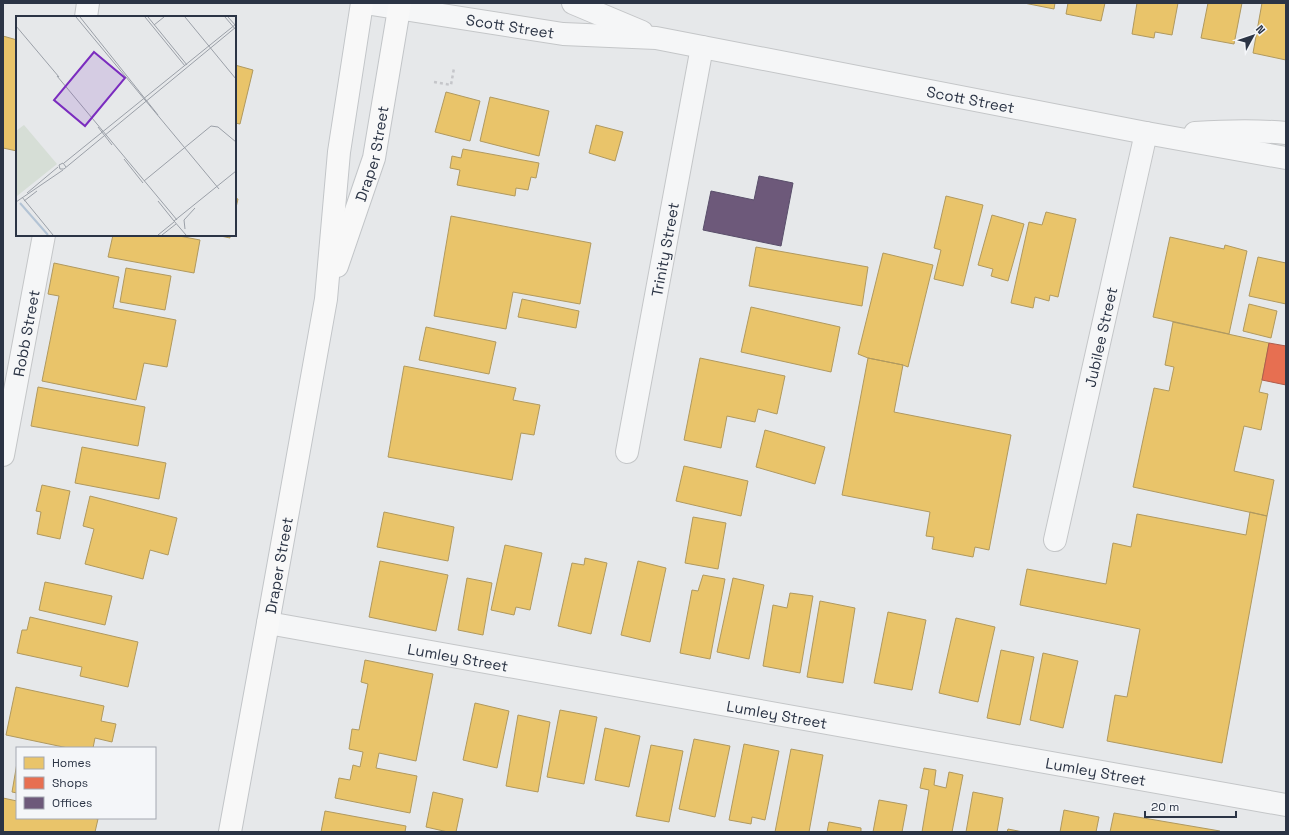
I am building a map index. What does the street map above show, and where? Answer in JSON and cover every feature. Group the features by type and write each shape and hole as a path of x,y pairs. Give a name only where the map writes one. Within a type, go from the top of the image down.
{"main road":[{"name":"Draper Street","path":"230,832 326,299 339,152 363,3"},
{"name":"Draper Street","path":"326,299 374,158 399,6"}],"street":[{"path":"86,16 88,3"},
{"name":"Scott Street","path":"363,3 399,6 563,34 656,38 1153,134 1286,158"},
{"name":"Scott Street","path":"573,3 656,38"},
{"name":"Trinity Street","path":"627,452 702,47"},
{"path":"1153,134 1236,130 1286,132"},
{"name":"Jubilee Street","path":"1055,540 1153,134"},
{"name":"Robb Street","path":"3,455 44,236"},
{"name":"Lumley Street","path":"268,623 1286,805"}],"path":[{"path":"434,82 451,84 454,68"}],"building: Homes":[{"path":"1024,3 1055,3 1054,9"},
{"path":"1068,3 1105,3 1101,21 1066,14"},
{"path":"1137,3 1178,3 1172,35 1155,32 1154,38 1132,34"},
{"path":"1208,3 1242,3 1234,44 1201,38"},
{"path":"1262,3 1286,3 1286,60 1253,53"},
{"path":"3,36 16,40 16,151 3,148"},
{"path":"236,65 253,70 240,124 236,123"},
{"path":"446,92 480,101 470,141 435,132"},
{"path":"490,97 549,111 539,156 480,141"},
{"path":"596,125 623,132 615,161 589,153"},
{"path":"463,149 539,163 536,178 531,177 528,190 516,188 515,196 457,185 460,170 450,168 452,156 461,158"},
{"path":"946,196 983,205 963,286 934,279 941,250 934,248"},
{"path":"1046,212 1076,219 1058,297 1050,295 1049,301 1035,297 1033,308 1011,303 1029,222 1042,225"},
{"path":"992,215 1024,224 1008,281 991,276 993,269 978,265"},
{"path":"451,216 591,243 580,304 513,292 506,329 434,316"},
{"path":"113,236 179,236 200,240 194,273 108,257"},
{"path":"1170,237 1224,249 1225,245 1247,251 1229,334 1153,317"},
{"path":"756,247 868,267 862,306 749,286"},
{"path":"883,253 933,265 908,367 868,358 858,354"},
{"path":"1258,257 1286,263 1286,304 1249,296"},
{"path":"54,263 119,277 113,308 176,320 167,367 144,363 136,400 42,381 59,296 48,294"},
{"path":"126,268 171,276 165,310 120,302"},
{"path":"522,299 579,311 576,328 518,317"},
{"path":"1249,304 1277,311 1271,338 1243,331"},
{"path":"751,307 840,327 831,372 741,352"},
{"path":"1173,322 1269,343 1259,392 1268,394 1261,430 1244,426 1234,471 1274,480 1267,516 1133,487 1154,388 1169,391 1174,367 1165,365"},
{"path":"426,327 496,342 489,374 419,360"},
{"path":"700,358 785,376 777,414 758,409 755,422 727,416 721,448 684,440"},
{"path":"868,358 903,365 894,412 1011,435 989,550 975,547 973,557 932,549 934,537 926,536 930,512 842,495"},
{"path":"404,366 516,388 513,400 540,405 534,435 521,433 512,480 388,457"},
{"path":"38,387 145,407 138,446 31,426"},
{"path":"765,430 825,447 815,484 756,467"},
{"path":"82,447 166,463 159,499 75,483"},
{"path":"684,466 748,481 741,516 676,501"},
{"path":"42,485 70,491 60,539 37,534 41,512 36,511"},
{"path":"90,496 177,518 168,555 150,550 143,579 85,564 94,529 83,526"},
{"path":"384,512 454,527 448,561 377,547"},
{"path":"1250,512 1267,516 1222,763 1107,741 1115,695 1127,697 1140,629 1020,605 1027,569 1106,584 1113,543 1131,547 1137,514 1246,535"},
{"path":"693,517 726,523 718,569 685,563"},
{"path":"505,545 542,553 530,610 516,607 514,615 491,610"},
{"path":"585,558 607,563 591,634 558,626 572,563 584,565"},
{"path":"380,561 448,575 436,631 369,617"},
{"path":"638,561 666,568 650,642 621,635"},
{"path":"703,575 725,579 710,659 680,653 692,590 698,591"},
{"path":"467,578 492,583 483,635 458,630"},
{"path":"733,578 764,585 749,659 717,652"},
{"path":"45,582 112,596 105,625 39,610"},
{"path":"790,593 813,596 800,673 763,666 773,605 787,608"},
{"path":"820,601 855,608 843,683 807,677"},
{"path":"888,612 926,620 912,690 874,683"},
{"path":"30,617 138,642 128,687 80,676 82,667 17,653 22,630 27,630"},
{"path":"956,618 995,627 978,702 939,693"},
{"path":"1001,650 1034,657 1020,725 987,718"},
{"path":"1043,653 1078,661 1063,728 1030,720"},
{"path":"365,660 433,674 416,761 379,753 376,768 417,776 410,813 335,798 339,778 350,780 353,765 360,767 363,752 349,749 352,729 359,730 368,684 361,682"},
{"path":"16,687 104,706 101,721 116,724 112,742 95,738 93,747 63,747 6,735"},
{"path":"475,703 509,711 497,768 463,760"},
{"path":"560,710 597,717 584,784 547,777"},
{"path":"518,715 550,722 538,792 506,786"},
{"path":"605,728 640,736 629,787 595,780"},
{"path":"694,739 730,746 715,817 679,809"},
{"path":"744,744 779,751 765,820 752,817 751,824 729,820"},
{"path":"651,745 683,751 669,822 636,816"},
{"path":"791,749 823,755 809,832 775,832"},
{"path":"924,768 936,770 934,785 946,788 949,772 963,775 952,832 922,832 929,790 920,788"},
{"path":"16,769 16,793 12,792"},
{"path":"433,792 463,799 456,832 448,832 426,827"},
{"path":"973,792 1003,798 997,832 966,832"},
{"path":"3,798 16,801 16,819 98,819 95,832 3,832"},
{"path":"879,800 907,805 902,832 873,832"},
{"path":"1064,810 1099,817 1096,832 1060,832"},
{"path":"325,811 406,826 405,832 321,832"},
{"path":"1114,813 1220,831 1220,832 1110,832"},
{"path":"829,822 861,828 861,832 827,832"},
{"path":"1008,829 1023,832 1007,832"}],"building: Shops":[{"path":"1269,343 1286,346 1286,385 1262,380"}],"building: Offices":[{"path":"759,176 793,183 781,246 703,230 711,191 754,200"}]}
